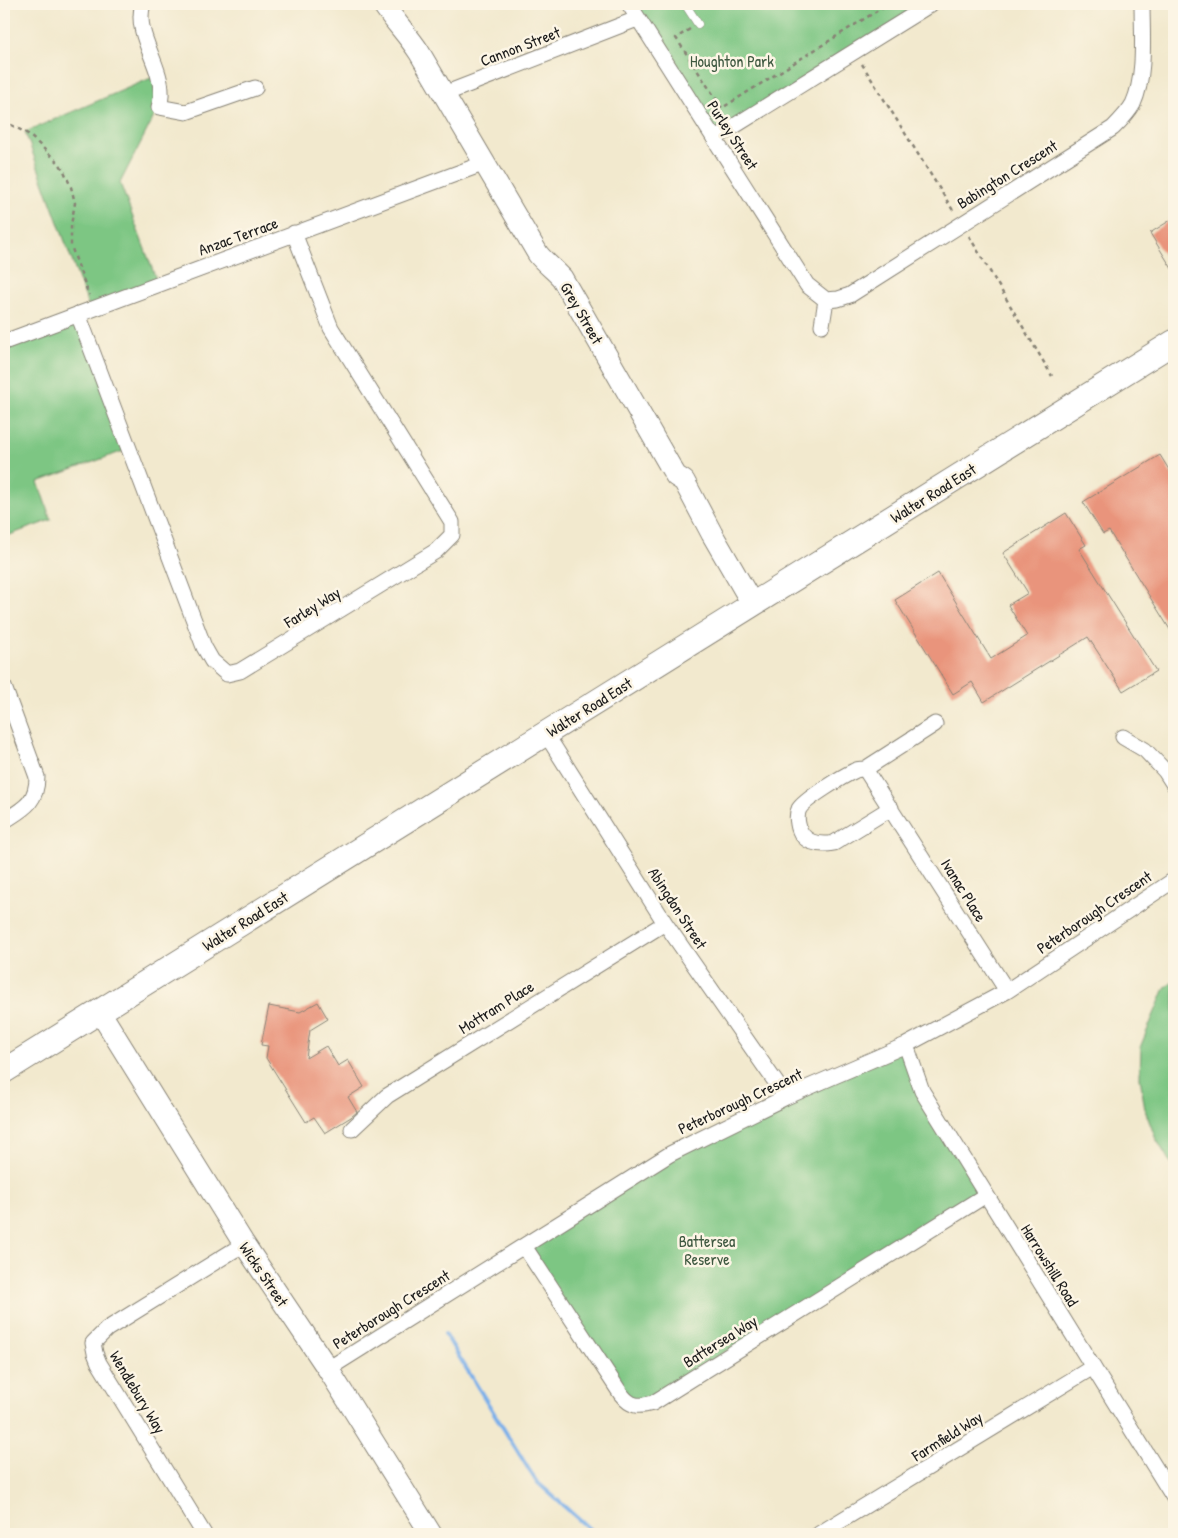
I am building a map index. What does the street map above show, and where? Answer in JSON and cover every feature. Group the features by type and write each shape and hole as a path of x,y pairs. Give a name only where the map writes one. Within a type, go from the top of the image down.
{"main road":[{"name":"Walter Road East","path":"4,1072 1174,342"}],"street":[{"path":"143,4 140,12 140,23 158,75 161,95 159,108 186,112 255,88"},
{"name":"Grey Street","path":"384,4 392,18 410,38 538,254 562,278 676,476 684,481 712,534 753,604"},
{"name":"Purley Street","path":"629,4 807,285 826,300"},
{"path":"715,138 931,4"},
{"name":"Babington Crescent","path":"826,300 850,295 1113,128 1123,118 1132,104 1138,89 1141,74 1142,4"},
{"name":"Cannon Street","path":"444,94 637,19"},
{"name":"Anzac Terrace","path":"4,342 485,163"},
{"name":"Farley Way","path":"78,314 204,647 212,661 228,674 240,672 436,551 452,534 452,522 331,328 294,233"},
{"path":"822,325 826,300"},
{"path":"4,687 37,777 37,786 31,801 26,807 4,821"},
{"path":"891,808 834,843 826,845 810,842 802,836 798,827 797,817 799,809 806,801 855,770 865,769 935,724"},
{"name":"Abingdon Street","path":"546,734 665,923 786,1097"},
{"path":"1122,737 1145,750 1165,771 1174,785"},
{"name":"Ivanac Place","path":"865,769 1007,991"},
{"name":"Peterborough Crescent","path":"328,1369 670,1154 786,1097 906,1045 1007,991 1174,880"},
{"name":"Mottram Place","path":"352,1129 386,1096 665,923"},
{"name":"Wicks Street","path":"100,1012 244,1244 328,1369 431,1534"},
{"name":"Harrowshill Road","path":"906,1045 922,1091 1174,1498"},
{"name":"Battersea Way","path":"524,1246 621,1394 627,1402 635,1406 643,1406 654,1403 986,1195"},
{"name":"Wendlebury Way","path":"204,1534 99,1363 93,1343 107,1329 244,1244"},
{"name":"Farmfield Way","path":"819,1534 1093,1367"}],"lane":[{"path":"685,4 698,24"}],"path":[{"path":"698,24 676,38 722,108 888,4"},
{"path":"4,121 28,134 59,163 64,171 75,203 71,225 71,246 91,300"}],"green space":[{"name":"Houghton Park","path":"629,4 931,4 715,138"},
{"path":"158,75 159,107 120,183 158,284 90,310 25,132"},
{"path":"78,314 129,449 38,482 51,520 4,537 4,342"},
{"path":"1174,981 1174,1169 1155,1137 1145,1110 1140,1077 1141,1045 1165,988"},
{"name":"Battersea Reserve","path":"906,1045 922,1091 986,1195 635,1406 524,1246 670,1154"}],"building":[{"path":"1174,218 1174,272 1150,233"},
{"path":"1160,455 1174,478 1174,636 1109,531 1103,534 1083,502"},
{"path":"1066,513 1086,545 1079,549 1156,671 1123,691 1088,637 984,702 972,682 953,694 895,600 938,573 991,659 1027,636 1008,605 1028,593 1003,553"},
{"path":"318,1002 328,1019 310,1030 306,1058 326,1046 338,1066 348,1060 364,1087 348,1097 357,1112 325,1133 314,1117 306,1122 266,1058 268,1046 261,1045 269,1006 300,1012"}],"waterway":[{"path":"445,1334 536,1481 595,1534"}]}
